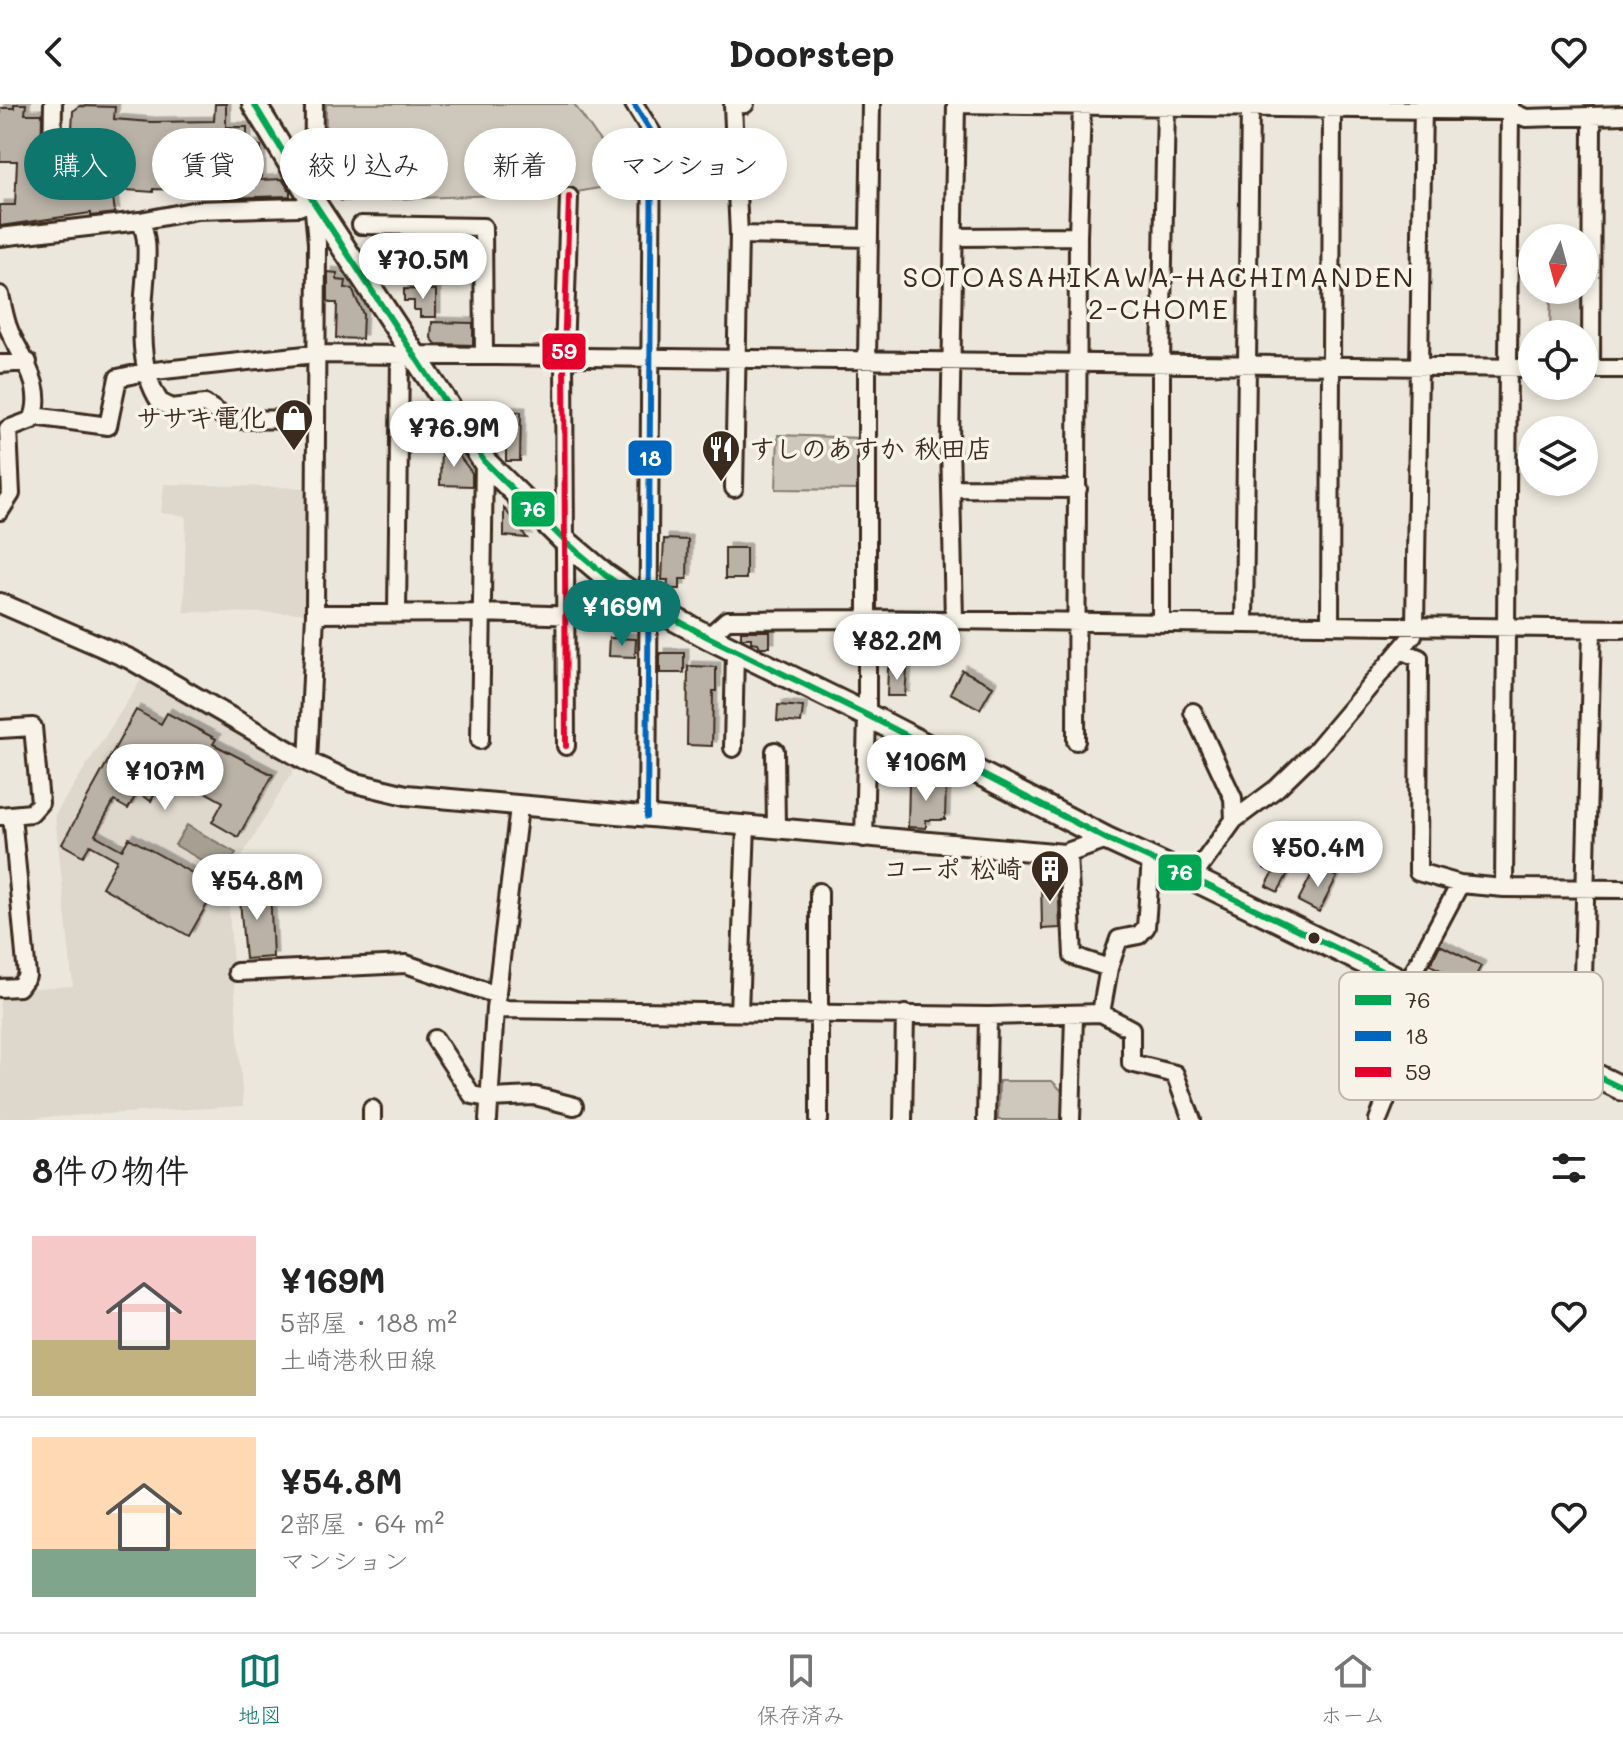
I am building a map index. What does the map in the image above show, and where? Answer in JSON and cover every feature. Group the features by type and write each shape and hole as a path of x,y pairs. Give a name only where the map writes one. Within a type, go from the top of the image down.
{"main road":[{"path":"254,104 408,355 484,461 566,542 648,612 708,637 1107,839 1387,972"},
{"path":"1603,1079 1623,1089"}],"street":[{"path":"53,104 53,128"},
{"path":"308,762 315,614 317,243 313,201 314,104"},
{"path":"634,104 652,133 647,817"},
{"path":"734,488 739,235 733,105 745,104"},
{"path":"864,838 871,104"},
{"path":"954,620 951,488 956,104 1510,108 1526,118 1623,115"},
{"path":"1076,741 1078,236 1082,105"},
{"path":"1161,623 1161,363 1166,106"},
{"path":"1244,624 1250,106"},
{"path":"1330,625 1332,106"},
{"path":"1192,878 1234,820 1277,788 1316,750 1413,635 1423,107"},
{"path":"1504,888 1510,108"},
{"path":"1588,320 1592,117"},
{"path":"566,746 564,356 569,200"},
{"path":"0,237 140,221 197,210 299,207 313,201"},
{"path":"140,221 145,229 147,253 143,319 145,372 160,402 172,408 205,404 229,420 315,419"},
{"path":"361,225 483,227 484,355"},
{"path":"739,235 869,238"},
{"path":"954,237 1078,236"},
{"path":"0,295 9,331 28,362 38,405 32,420 8,429 11,494 0,511"},
{"path":"34,416 108,426 118,378 145,372 315,354 1518,368"},
{"path":"397,613 408,355"},
{"path":"0,364 28,362"},
{"path":"1598,369 1623,369"},
{"path":"480,740 484,461"},
{"path":"951,488 1078,489"},
{"path":"0,603 130,659 308,762 352,782 406,795 864,838 1068,853 1107,839"},
{"path":"315,614 566,615 648,612"},
{"path":"708,637 727,620 867,619 1623,629"},
{"path":"1584,972 1592,629"},
{"path":"1400,650 1419,658 1418,872 1460,884 1504,888 1623,889"},
{"path":"733,748 735,651"},
{"path":"1193,712 1233,798 1234,820"},
{"path":"0,729 33,727 40,803 31,813 6,816 27,976 19,987 0,988"},
{"path":"775,751 776,828"},
{"path":"488,1120 496,1002 519,807"},
{"path":"739,1012 746,825"},
{"path":"1068,853 1073,956 1109,968"},
{"path":"1101,1013 1109,968 1119,939 1139,935 1146,927 1151,859"},
{"path":"1413,972 1460,884"},
{"path":"819,892 819,1120"},
{"path":"237,972 406,964 496,1002 739,1012 988,1016 1101,1013 1131,1029 1131,1063 1175,1074 1192,1120"},
{"path":"903,1120 905,1014"},
{"path":"986,1120 988,1016"},
{"path":"1071,1120 1074,1016"},
{"path":"435,1039 472,1095 488,1098 535,1096 574,1106"},
{"path":"1378,1120 1386,1100"}],"shaded area":[{"path":"326,104 574,104 592,130 592,189 576,192 576,128 464,128 464,196 448,197 448,128 326,128"},
{"path":"1551,304 1584,304 1584,320 1550,320"},
{"path":"778,435 862,438 861,490 776,489"},
{"path":"164,484 306,488 307,613 184,612 186,516 161,513"},
{"path":"141,680 296,766 227,881 243,1106 0,1120 0,990 73,986 55,815"},
{"path":"187,825 236,853 224,873 175,845"},
{"path":"999,1081 1052,1081 1066,1095 1064,1120 998,1120"}],"building":[{"path":"14,104 26,104 25,114 42,114 42,128 24,128 24,200 113,200 115,213 91,216 91,213 0,226 0,205 15,205 17,161 0,161 0,108 14,108"},
{"path":"215,104 226,104 226,127 247,127 152,128 152,192 136,191 136,128 72,128 73,111 80,106 115,107 114,119 214,121"},
{"path":"280,179 280,196 264,197 264,180"},
{"path":"328,272 337,273 337,280 346,281 345,288 352,289 363,314 362,339 336,338 337,303 328,300"},
{"path":"404,289 436,290 436,317 420,317 420,310 414,310 414,301 404,301"},
{"path":"432,322 473,323 473,345 436,344 431,338"},
{"path":"483,411 521,412 520,461 506,461 506,430 483,430"},
{"path":"441,445 451,445 472,473 472,486 440,485"},
{"path":"504,508 527,538 504,536"},
{"path":"664,539 688,540 687,579 680,579 680,589 667,589 668,580 662,580"},
{"path":"725,548 746,548 746,579 725,579"},
{"path":"741,631 770,631 770,647 760,647 758,643 751,642 751,638 741,638"},
{"path":"609,638 636,639 635,657 608,656"},
{"path":"660,653 684,653 684,673 660,673"},
{"path":"688,666 716,667 712,746 687,745"},
{"path":"888,668 907,669 905,696 887,696"},
{"path":"962,670 993,686 980,709 950,693"},
{"path":"778,705 803,707 801,723 777,721"},
{"path":"136,710 161,724 167,713 216,739 213,744 273,775 238,837 212,822 223,802 167,771 151,801 137,793 128,809 114,801 95,835 122,850 129,838 217,887 189,936 102,887 117,860 90,845 83,856 62,844"},
{"path":"909,782 946,783 945,820 926,820 926,828 908,827"},
{"path":"1278,843 1291,851 1284,864 1291,868 1278,892 1266,886 1273,873 1264,868"},
{"path":"1316,866 1337,877 1319,912 1298,901"},
{"name":"コーポ 松崎","path":"1041,877 1058,877 1060,928 1042,929"},
{"path":"270,887 273,957 245,959 239,889"},
{"path":"1440,945 1481,966 1478,972 1444,972 1430,965"}],"transit line":[{"name":"76","path":"254,104 313,201 484,461 566,542 605,575 650,606 708,637 1107,839 1384,972"},
{"name":"18","path":"634,104 652,133 647,817"},
{"name":"59","path":"566,746 564,356 569,200"},
{"name":"76","path":"1603,1079 1623,1089"}],"place":[{"name":"ササキ電化","path":"294,452"},
{"name":"すしのあすか 秋田店","path":"721,483"},
{"name":"コーポ 松崎","path":"1050,903"}],"district":[{"name":"SOTOASAHIKAWA-HACHIMANDEN 2-CHOME","path":"1159,293"}]}
